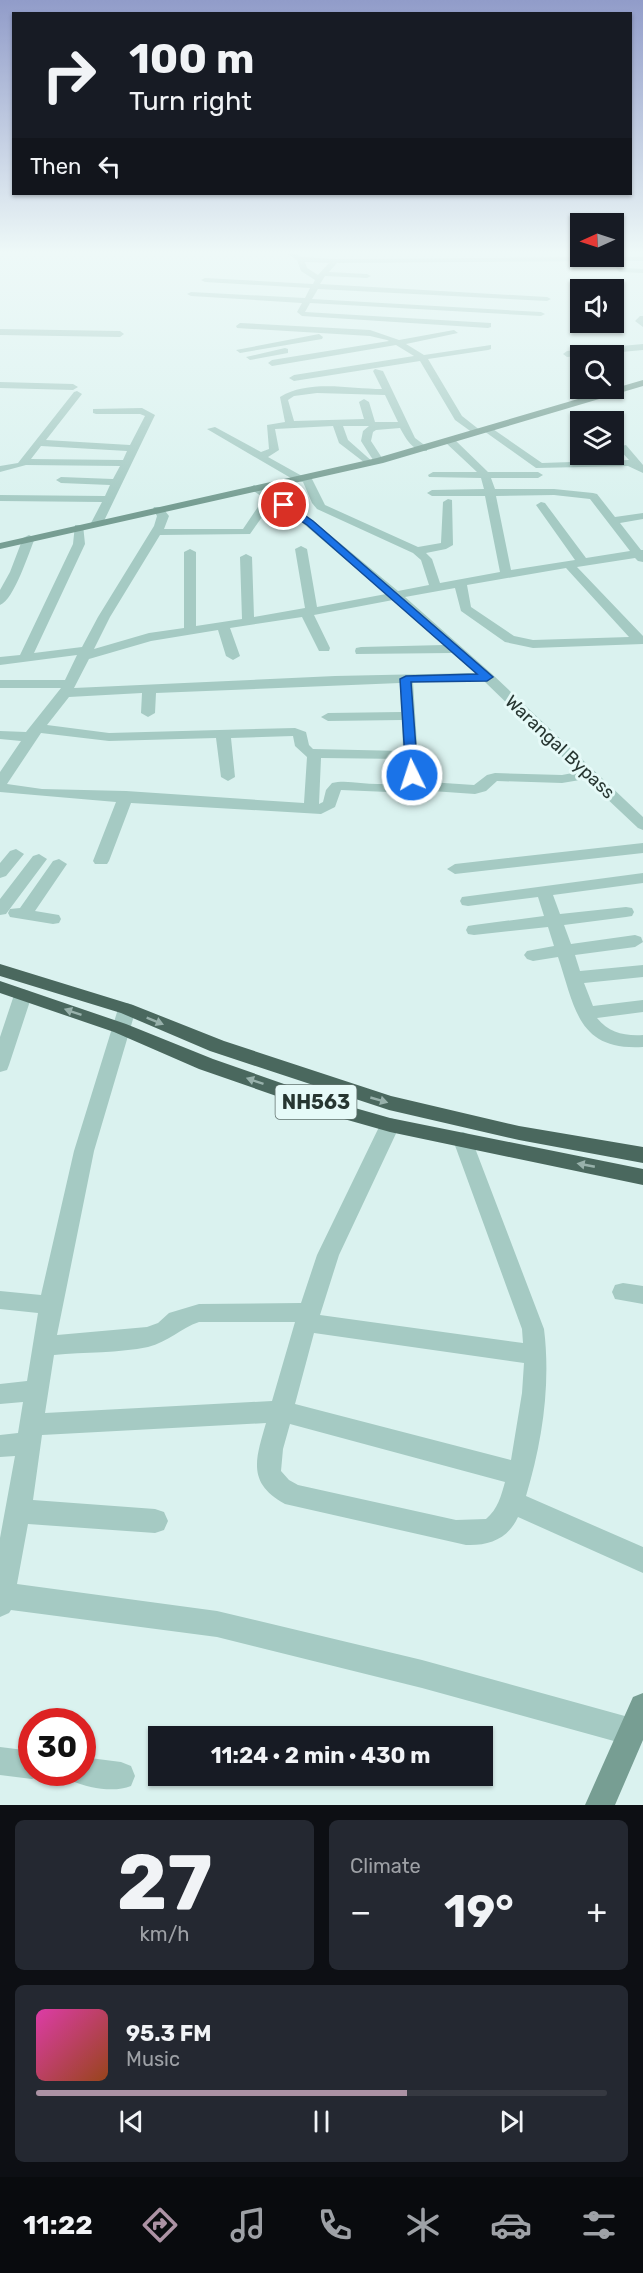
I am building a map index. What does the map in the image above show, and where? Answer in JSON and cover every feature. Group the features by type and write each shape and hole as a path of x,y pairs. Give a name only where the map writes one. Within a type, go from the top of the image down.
{"highway":[{"name":"NH563","path":"0,970 124,1019 206,1064 338,1110 390,1125 643,1177"},
{"name":"NH563","path":"0,987 217,1046 389,1102 519,1133 643,1155"}],"main road":[{"path":"0,546 79,526 374,462 643,383"},
{"path":"600,1805 638,1719"}],"street":[{"path":"230,342 259,337"},
{"path":"302,337 350,368"},
{"path":"240,350 319,337"},
{"path":"250,357 388,337"},
{"path":"272,363 326,354 389,337"},
{"path":"390,337 422,357 458,418 535,464 546,467 640,467"},
{"path":"282,370 466,340"},
{"path":"294,378 488,347"},
{"path":"567,354 643,347"},
{"path":"378,371 413,443 423,449"},
{"path":"330,372 340,378"},
{"path":"0,385 75,391 24,462 18,467 0,469"},
{"path":"290,424 283,399 287,395 321,391 388,392"},
{"path":"364,402 375,425"},
{"path":"96,411 142,411 150,414 128,464 97,523"},
{"path":"261,456 274,450 270,427 290,424 337,423 404,425"},
{"path":"337,423 343,441 374,462"},
{"path":"374,462 366,441 368,431 375,425"},
{"path":"212,429 303,478 321,507 417,551 426,559 435,586"},
{"path":"450,441 485,475 491,492 506,573"},
{"path":"39,443 135,448"},
{"path":"624,449 640,467"},
{"path":"24,462 128,464"},
{"path":"51,498 70,463"},
{"path":"546,467 563,483 593,496 641,556"},
{"path":"434,475 538,475"},
{"path":"61,480 117,482"},
{"path":"432,493 491,492 563,483"},
{"name":"Warangal Bypass","path":"255,488 310,523 394,594 487,677 643,825"},
{"path":"0,498 108,499"},
{"path":"156,532 246,532 262,507 271,498"},
{"path":"417,551 447,544 448,502"},
{"path":"541,505 583,562"},
{"path":"159,509 163,516 156,532 128,575 67,688 1,780 42,793 126,796 321,809 330,804 333,790 337,786 385,788 403,785 475,790 482,788 490,778 495,777 569,779 589,774"},
{"path":"613,521 643,516"},
{"path":"25,657 79,544 79,526"},
{"path":"0,601 16,572 29,538"},
{"path":"302,549 309,612 324,648"},
{"path":"190,552 190,629"},
{"path":"0,661 25,657 84,654 190,629 309,612 506,573 641,556"},
{"path":"246,557 249,620"},
{"path":"569,565 641,640"},
{"path":"460,582 465,608 510,639 533,644 641,640"},
{"path":"222,625 233,656"},
{"path":"361,651 456,649"},
{"path":"0,684 67,688 149,688 335,680 487,677"},
{"path":"403,785 412,775 406,679"},
{"path":"148,713 149,688"},
{"path":"328,717 408,716"},
{"path":"0,735 34,733 109,737 295,732 301,735 304,750 314,754 411,755"},
{"path":"224,734 228,777"},
{"path":"311,809 314,754"},
{"path":"101,861 126,796"},
{"path":"455,869 643,848 627,809 643,807"},
{"path":"0,873 16,854"},
{"path":"39,859 0,910 53,919"},
{"path":"24,914 59,864"},
{"path":"468,901 643,878"},
{"path":"544,892 586,1013 593,1026 615,1040 627,1043 643,1041"},
{"path":"474,930 626,912"},
{"path":"533,955 635,941"},
{"path":"574,978 643,971"},
{"path":"0,1065 23,995"},
{"path":"586,1013 643,1006"},
{"path":"124,1019 84,1151 50,1305 18,1512 1,1598 217,1624 422,1674 638,1719"},
{"path":"390,1125 328,1255 281,1411 268,1464 268,1476 274,1485 294,1496 471,1534 498,1527 507,1517 513,1503 532,1402 536,1354 533,1329 463,1140"},
{"path":"0,1300 50,1305"},
{"path":"43,1346 148,1337 166,1330 177,1320 199,1314 308,1317 402,1337 536,1354"},
{"path":"0,1394 36,1391"},
{"path":"0,1446 30,1434 281,1411 519,1474"},
{"path":"513,1503 643,1560"},
{"path":"18,1512 155,1521"},
{"path":"0,1761 18,1763"},
{"path":"96,1773 121,1776"}],"route":[{"path":"284,505 310,523 394,594 487,677 406,679 412,775"}]}
